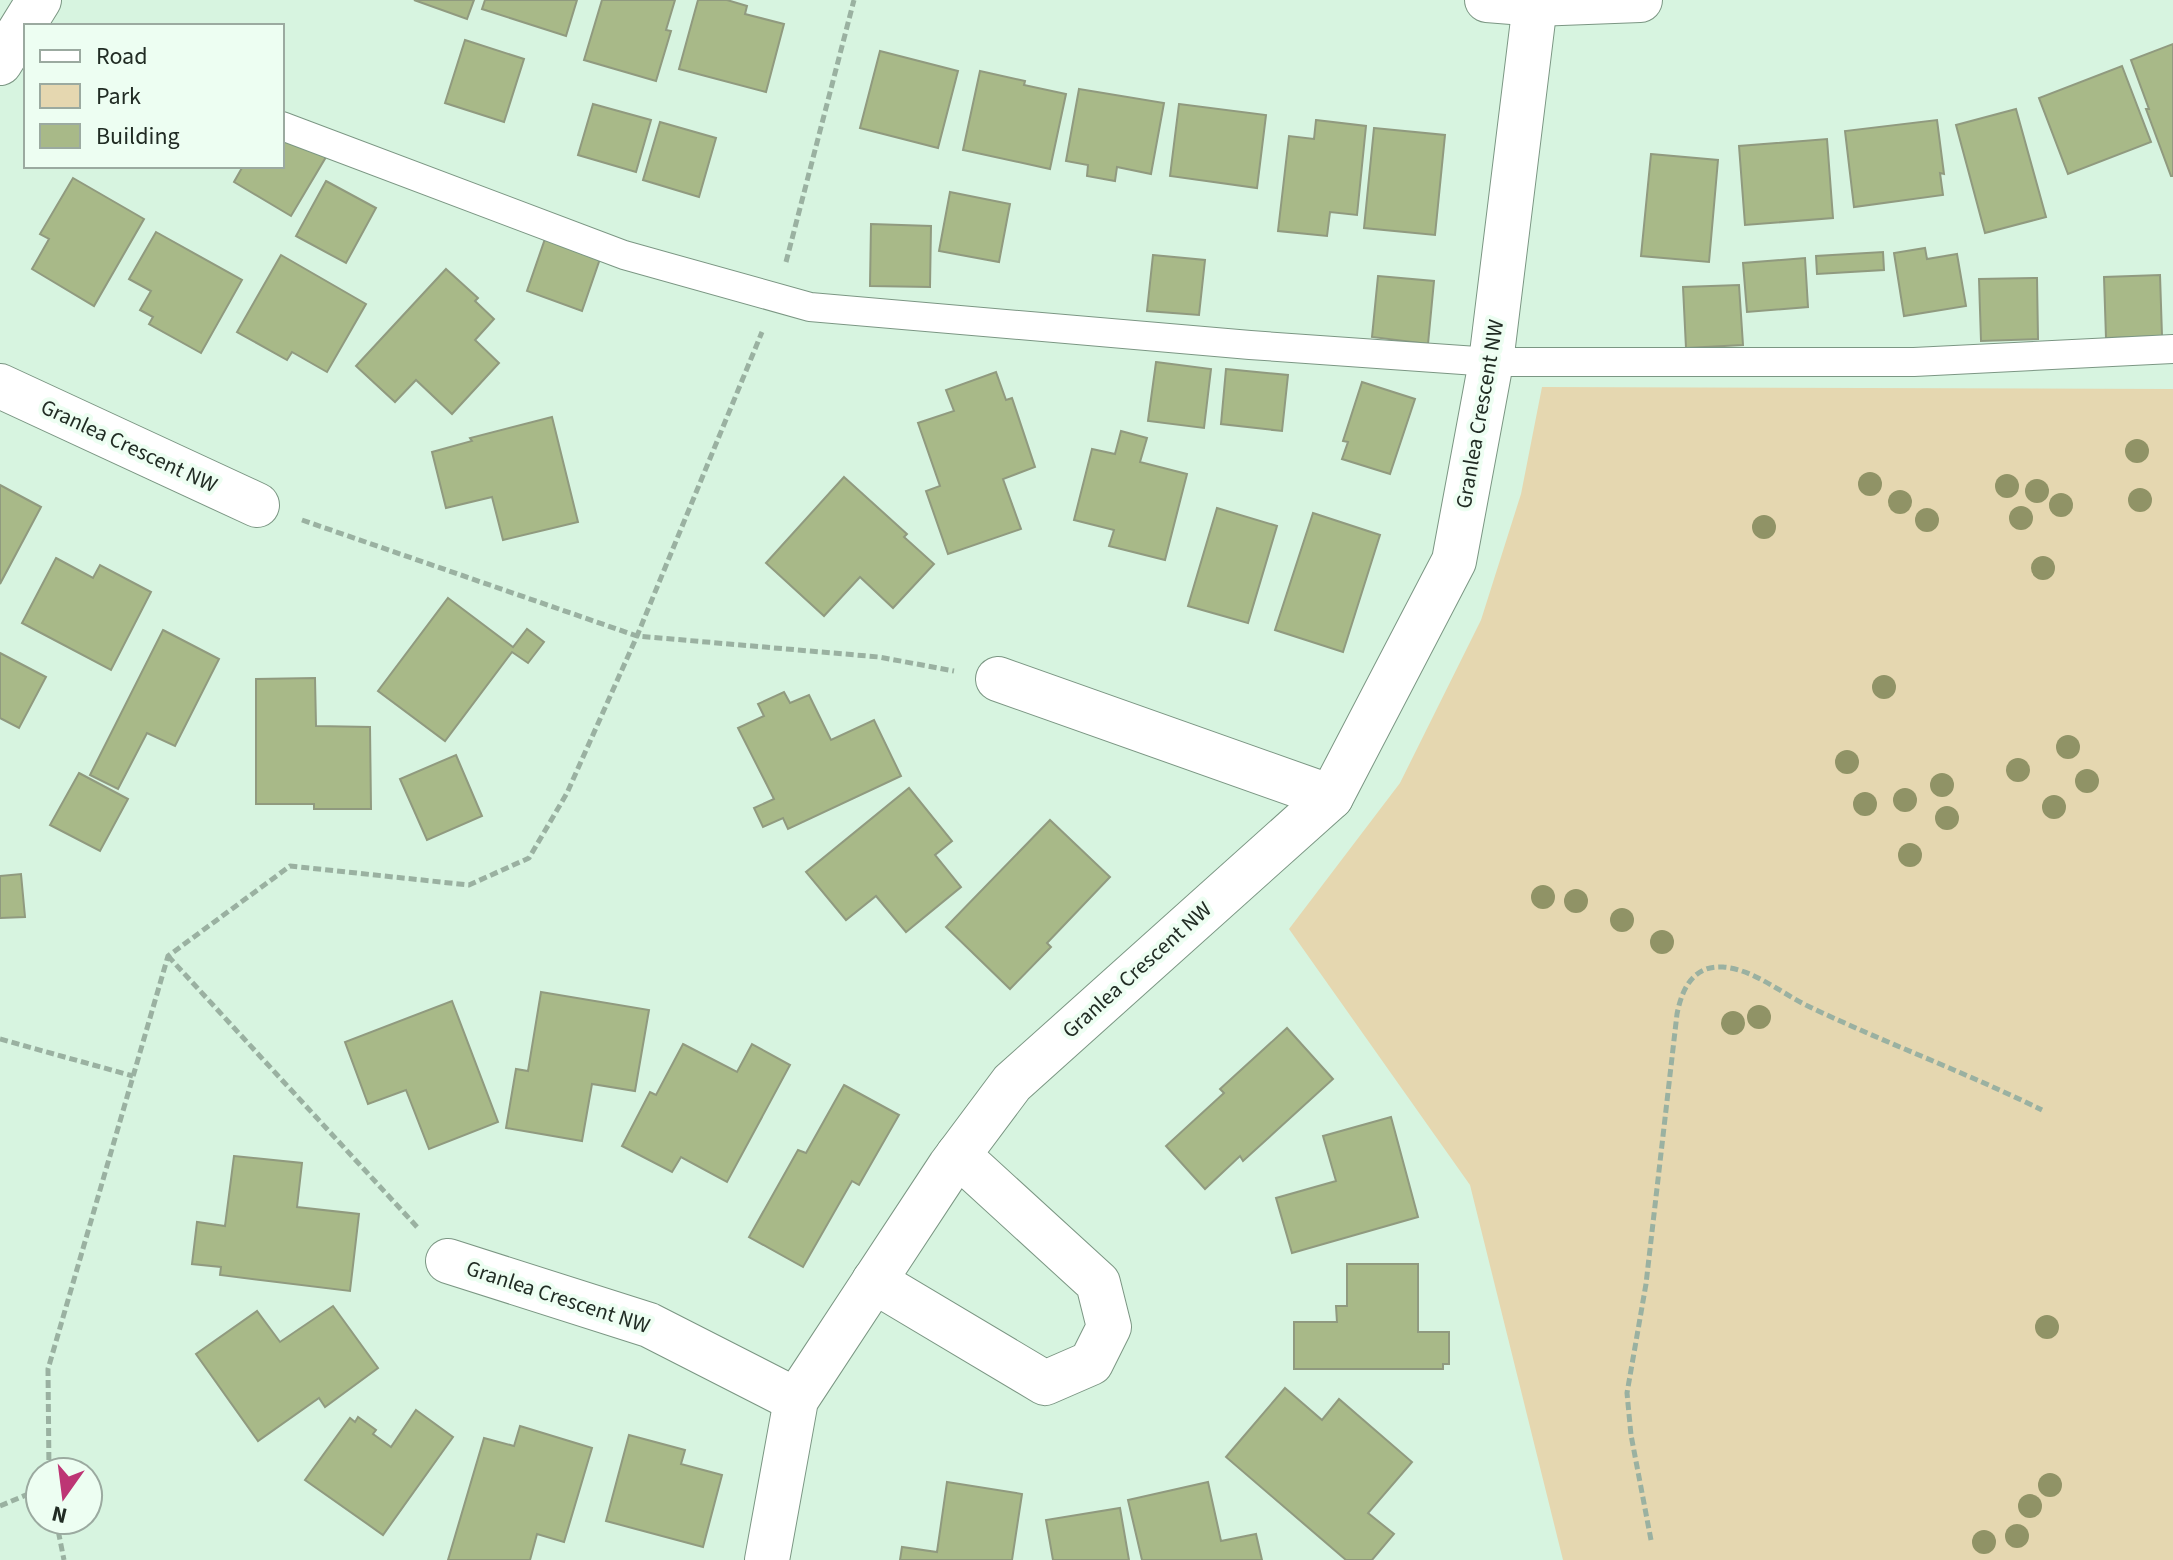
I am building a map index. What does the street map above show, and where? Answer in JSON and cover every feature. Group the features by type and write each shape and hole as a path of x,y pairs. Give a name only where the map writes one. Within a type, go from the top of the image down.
{"street":[{"path":"1487,0 1535,4 1640,0"},
{"name":"Granlea Crescent NW","path":"767,1560 796,1400 958,1155 1012,1083 1331,797 1454,561 1491,362 1535,4"},
{"name":"Granlea Crescent NW","path":"0,386 257,505"},
{"path":"998,679 1331,797"},
{"path":"874,1281 1045,1383 1091,1363 1109,1327 1098,1283 958,1155"},
{"name":"Granlea Crescent NW","path":"448,1261 649,1325 796,1400"}],"lane":[{"path":"284,127 624,255 776,298 826,308 1250,345 1491,362 1914,362 2173,349"}],"path":[{"path":"49,1456 48,1369 168,956 290,866 469,885 529,858 567,793 637,636 776,298 854,0"},
{"path":"257,505 637,636 879,657 998,679"},
{"path":"168,956 448,1261"},
{"path":"1651,1540 1631,1435 1627,1393 1646,1284 1677,1014 1685,985 1708,969 1723,967 1741,972 1819,1012 2042,1110"},
{"path":"0,1039 133,1076"},
{"path":"0,1506 24,1496"},
{"path":"59,1536 64,1560"}],"green space":[{"path":"1542,387 2173,389 2173,1560 1563,1560 1470,1185 1289,929 1400,783 1481,620 1521,494"}],"building":[{"path":"414,0 474,0 467,19"},
{"path":"485,0 577,0 566,36 482,9"},
{"path":"602,0 675,0 666,30 671,31 656,81 584,60"},
{"path":"698,0 727,0 747,6 745,14 784,24 766,92 679,69"},
{"path":"465,40 524,59 504,122 445,103"},
{"path":"2173,44 2173,176 2171,176 2131,60"},
{"path":"880,51 958,71 938,148 860,128"},
{"path":"2122,66 2151,142 2068,174 2039,98"},
{"path":"980,71 1066,94 1050,169 963,150"},
{"path":"1079,89 1164,103 1151,174 1117,167 1115,181 1087,176 1088,165 1066,161"},
{"path":"593,104 651,120 636,172 578,155"},
{"path":"1179,104 1266,115 1257,188 1170,176"},
{"path":"2016,109 2046,217 1985,233 1956,125"},
{"path":"1316,120 1366,126 1357,215 1330,212 1327,236 1278,231 1289,136 1314,139"},
{"path":"1937,120 1944,174 1940,173 1943,195 1854,207 1845,131"},
{"path":"660,122 716,138 699,197 643,180"},
{"path":"1374,128 1445,135 1435,235 1364,228"},
{"path":"284,133 326,157 291,216 234,182 242,168 284,168"},
{"path":"1827,139 1833,218 1745,225 1739,146"},
{"path":"1651,154 1718,160 1709,262 1641,256"},
{"path":"73,178 144,219 94,306 32,269 49,239 40,234"},
{"path":"326,181 376,208 346,263 296,236"},
{"path":"950,192 1010,204 999,262 939,251"},
{"path":"871,224 931,226 930,287 870,286"},
{"path":"156,232 242,280 201,353 149,324 153,317 140,310 151,291 129,279"},
{"path":"547,233 602,253 582,311 527,291"},
{"path":"1925,248 1927,259 1957,254 1966,306 1904,316 1894,253"},
{"path":"1883,252 1884,270 1817,274 1816,256"},
{"path":"281,255 366,304 327,372 292,352 287,360 237,332"},
{"path":"1153,255 1205,260 1199,315 1147,311"},
{"path":"1805,258 1808,307 1747,312 1743,263"},
{"path":"446,269 478,298 475,301 494,319 475,340 499,363 452,414 416,380 395,402 356,366"},
{"path":"2160,275 2162,336 2106,338 2104,277"},
{"path":"1378,276 1434,281 1428,344 1372,337"},
{"path":"2037,278 2038,339 1981,341 1979,279"},
{"path":"1739,285 1743,345 1686,348 1683,287"},
{"path":"1156,362 1211,369 1204,428 1148,421"},
{"path":"1226,369 1288,375 1282,431 1221,424"},
{"path":"996,372 1006,400 1012,398 1035,467 1003,479 1021,529 948,554 926,491 940,486 918,423 954,411 946,390"},
{"path":"1362,382 1415,399 1390,474 1342,459 1348,442 1343,441"},
{"path":"552,417 578,522 503,540 492,497 446,508 432,452 472,441 470,438"},
{"path":"1121,431 1147,438 1140,462 1187,474 1165,560 1109,546 1114,530 1074,520 1092,449 1115,454"},
{"path":"844,477 907,534 904,537 934,564 893,608 860,577 824,616 766,563"},
{"path":"0,485 41,507 0,584"},
{"path":"1217,508 1277,526 1248,623 1188,606"},
{"path":"1313,513 1380,535 1343,652 1275,630"},
{"path":"56,558 93,578 100,565 151,592 111,670 22,623"},
{"path":"448,598 513,647 527,629 544,642 528,663 512,652 445,741 378,691"},
{"path":"163,630 219,659 175,746 147,733 118,789 90,775"},
{"path":"0,653 46,677 19,728 0,718"},
{"path":"315,678 316,726 370,727 371,809 314,809 314,804 256,804 256,679"},
{"path":"784,692 790,703 809,695 831,740 874,720 901,776 788,829 783,818 763,827 754,808 774,799 738,728 764,716 758,704"},
{"path":"456,755 482,816 427,840 400,779"},
{"path":"79,773 128,799 100,851 50,825"},
{"path":"909,788 952,841 935,855 961,887 906,932 876,896 846,920 806,872"},
{"path":"1050,820 1110,877 1047,943 1051,947 1010,989 946,927"},
{"path":"21,874 25,917 0,918 0,876"},
{"path":"541,992 649,1010 635,1091 592,1084 582,1141 506,1128 516,1069 528,1071"},
{"path":"452,1001 498,1122 429,1149 406,1090 368,1104 345,1042"},
{"path":"1287,1028 1333,1079 1243,1161 1240,1156 1205,1189 1166,1146 1224,1093 1220,1089"},
{"path":"683,1044 737,1072 752,1044 790,1065 727,1182 681,1157 672,1172 622,1146 650,1092 656,1095"},
{"path":"844,1085 899,1115 859,1185 852,1181 803,1267 749,1237 798,1150 806,1153"},
{"path":"1391,1117 1418,1217 1292,1253 1276,1198 1336,1181 1323,1136"},
{"path":"234,1156 302,1163 297,1207 359,1214 350,1291 220,1275 221,1267 192,1264 197,1222 225,1226"},
{"path":"1347,1264 1418,1264 1418,1332 1449,1332 1449,1364 1443,1364 1443,1369 1294,1369 1294,1322 1337,1322 1336,1306 1347,1306"},
{"path":"333,1306 378,1368 325,1407 319,1398 258,1441 196,1354 257,1311 280,1342"},
{"path":"1285,1388 1322,1420 1339,1399 1412,1462 1368,1513 1394,1534 1372,1560 1346,1560 1226,1457"},
{"path":"416,1410 453,1437 383,1535 305,1480 350,1418 355,1422 358,1417 376,1430 373,1434 391,1447"},
{"path":"520,1426 592,1448 564,1542 537,1534 530,1560 448,1560 484,1438 514,1446"},
{"path":"629,1435 685,1450 681,1464 722,1475 703,1547 606,1521"},
{"path":"947,1482 1022,1494 1012,1560 900,1560 902,1547 937,1552"},
{"path":"1208,1482 1221,1541 1256,1534 1262,1560 1142,1560 1128,1500"},
{"path":"1120,1508 1129,1560 1053,1560 1046,1520"}]}
